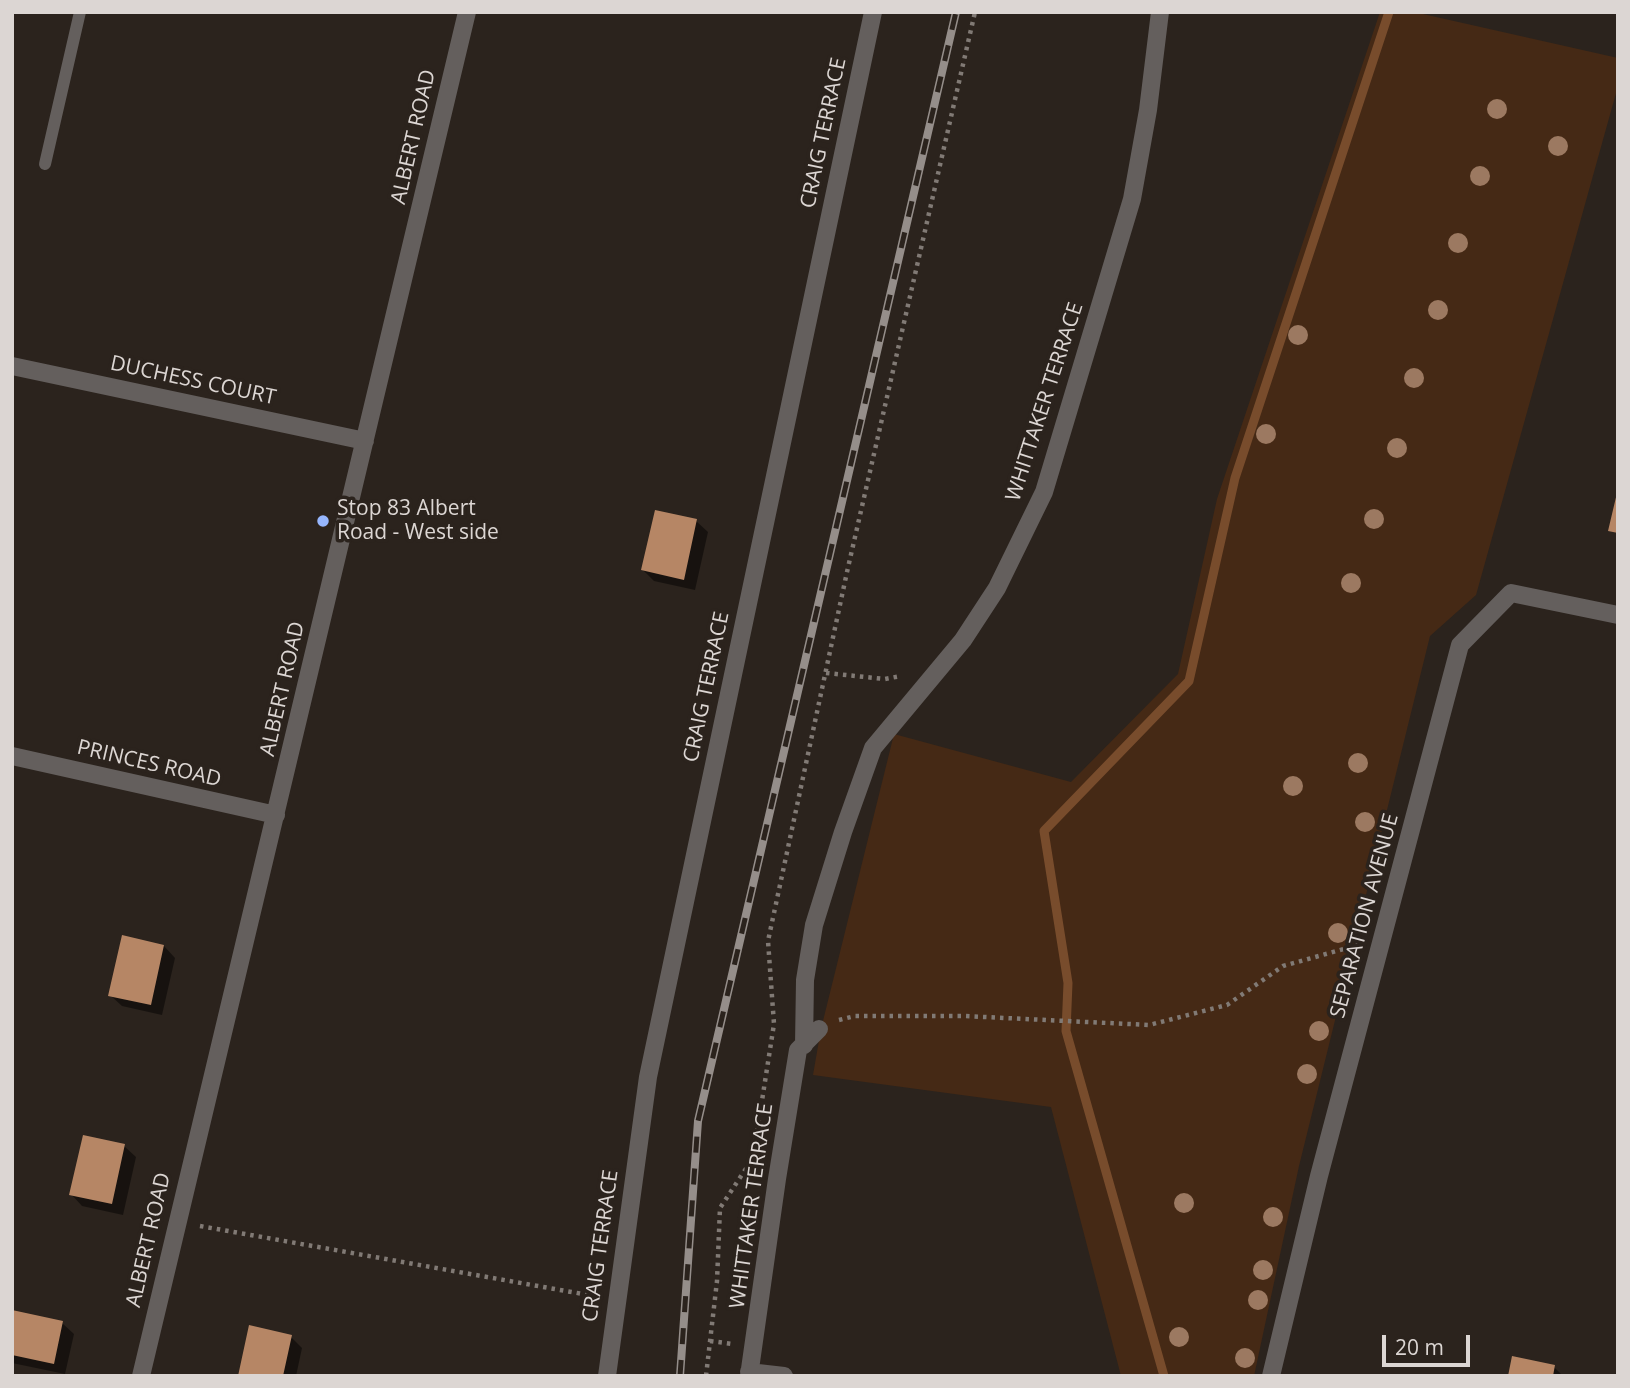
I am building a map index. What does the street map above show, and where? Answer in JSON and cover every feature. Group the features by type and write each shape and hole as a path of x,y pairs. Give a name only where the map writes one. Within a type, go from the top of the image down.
{"street":[{"name":"ALBERT ROAD","path":"141,1376 467,12"},
{"name":"CRAIG TERRACE","path":"607,1376 648,1077 873,12"},
{"name":"WHITTAKER TERRACE","path":"804,1045 805,980 814,925 873,748 963,640 998,588 1044,492 1132,199 1148,110 1160,12"},
{"name":"DUCHESS COURT","path":"12,366 365,441"},
{"name":"SEPARATION AVENUE","path":"1271,1376 1319,1176 1460,645 1511,593 1618,615"},
{"name":"PRINCES ROAD","path":"12,756 276,815"},
{"name":"WHITTAKER TERRACE","path":"749,1374 798,1050 819,1029"},
{"path":"749,1374 784,1376"}],"lane":[{"path":"45,164 80,12"}],"path":[{"path":"706,1376 717,1281 719,1208 753,1158 774,1024 768,942 825,673 975,12"},
{"path":"825,673 885,679 906,675"},
{"path":"819,1029 855,1017 964,1016 1149,1025 1227,1005 1283,966 1383,937"},
{"path":"177,1222 616,1300"}],"shaded area":[{"path":"1380,12 1414,12 1618,58 1618,86 1476,595 1430,636 1299,1166 1254,1376 1121,1376 1051,1107 813,1075 821,1029 894,734 1071,782 1178,674 1217,499"}],"building":[{"path":"1618,493 1618,533 1608,531"},
{"path":"655,510 697,519 684,580 641,570"},
{"path":"122,935 164,945 151,1005 108,996"},
{"path":"83,1135 125,1144 112,1204 69,1195"},
{"path":"12,1310 63,1321 54,1364 12,1355"},
{"path":"249,1325 292,1335 283,1376 238,1376"},
{"path":"1512,1356 1555,1365 1553,1376 1508,1376"}],"waterway":[{"path":"1164,1376 1066,1031 1068,983 1044,831 1189,681 1235,478 1389,12"}],"railway":[{"path":"680,1376 698,1121 956,12"}],"place":[{"name":"Stop 83 Albert Road - West side","path":"323,521"}]}
